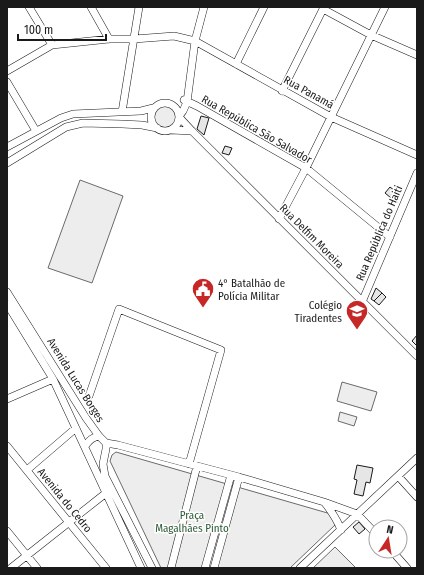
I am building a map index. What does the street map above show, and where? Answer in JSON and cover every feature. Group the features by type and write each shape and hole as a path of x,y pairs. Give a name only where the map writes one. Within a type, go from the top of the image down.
{"street":[{"path":"7,71 52,45 30,7"},
{"path":"91,7 109,39"},
{"path":"122,112 139,7"},
{"path":"171,130 177,125 183,111 195,41 204,7"},
{"path":"236,64 264,7"},
{"path":"279,219 306,168 384,7"},
{"path":"282,91 323,8 371,35 417,55"},
{"name":"Rua Panamá","path":"52,45 109,39 174,36 195,41 282,91 331,117 417,155"},
{"path":"7,82 36,131"},
{"name":"Rua República São Salvador","path":"173,105 179,104 186,99 306,168 390,236"},
{"path":"7,147 61,118 73,114 141,111 153,108 160,103 165,102 173,105 179,111 180,116"},
{"path":"153,108 151,121 157,128"},
{"name":"Rua Delfim Moreira","path":"180,116 192,131 417,356"},
{"path":"7,163 66,127 83,124 142,125 164,131 192,131"},
{"name":"Rua República do Haiti","path":"362,302 417,173"},
{"name":"Avenida Lucas Borges","path":"7,292 86,418 106,443"},
{"name":"Avenida Lucas Borges","path":"7,304 54,379 141,568"},
{"path":"89,396 120,310 221,350 189,464"},
{"path":"7,399 54,379"},
{"path":"27,470 76,428"},
{"path":"85,446 91,439 99,436"},
{"path":"152,568 105,476 103,464 106,443 239,477 324,502 357,514 368,526"},
{"name":"Avenida do Cedro","path":"7,446 106,568"},
{"path":"88,454 97,456 105,452"},
{"path":"300,568 417,458"},
{"path":"171,568 197,466"},
{"path":"205,568 231,475"},
{"path":"398,476 417,497"},
{"path":"214,568 239,477"},
{"path":"11,568 106,493"},
{"path":"324,502 334,514 341,530"},
{"path":"7,532 37,568"},
{"path":"400,559 408,568"}],"shaded area":[{"path":"165,105 170,106 176,112 176,122 170,128 165,129 160,128 154,122 153,117 154,112 160,106"},
{"path":"80,180 123,196 92,283 48,268"},
{"path":"342,382 377,392 371,411 337,401"},
{"path":"340,412 357,417 354,426 338,421"},
{"name":"Praça Magalhães Pinto","path":"116,452 331,514 335,525 290,568 161,568 110,461 112,455"},
{"path":"335,547 356,568 313,568"}],"building":[{"path":"201,116 209,118 204,135 197,129"},
{"path":"225,146 232,148 229,155 222,153"},
{"path":"390,187 399,194 397,203 385,193"},
{"path":"376,288 382,293 374,301 371,299"},
{"path":"382,293 386,297 379,305 374,301"},
{"path":"417,335 417,346 412,341"},
{"path":"357,465 373,468 370,483 366,482 363,496 354,494 357,480 354,479"},
{"path":"359,522 365,529 359,534 353,527"}],"place":[{"name":"4° Batalhão de Polícia Militar","path":"203,308"},
{"name":"Colégio Tiradentes","path":"357,330"}]}
